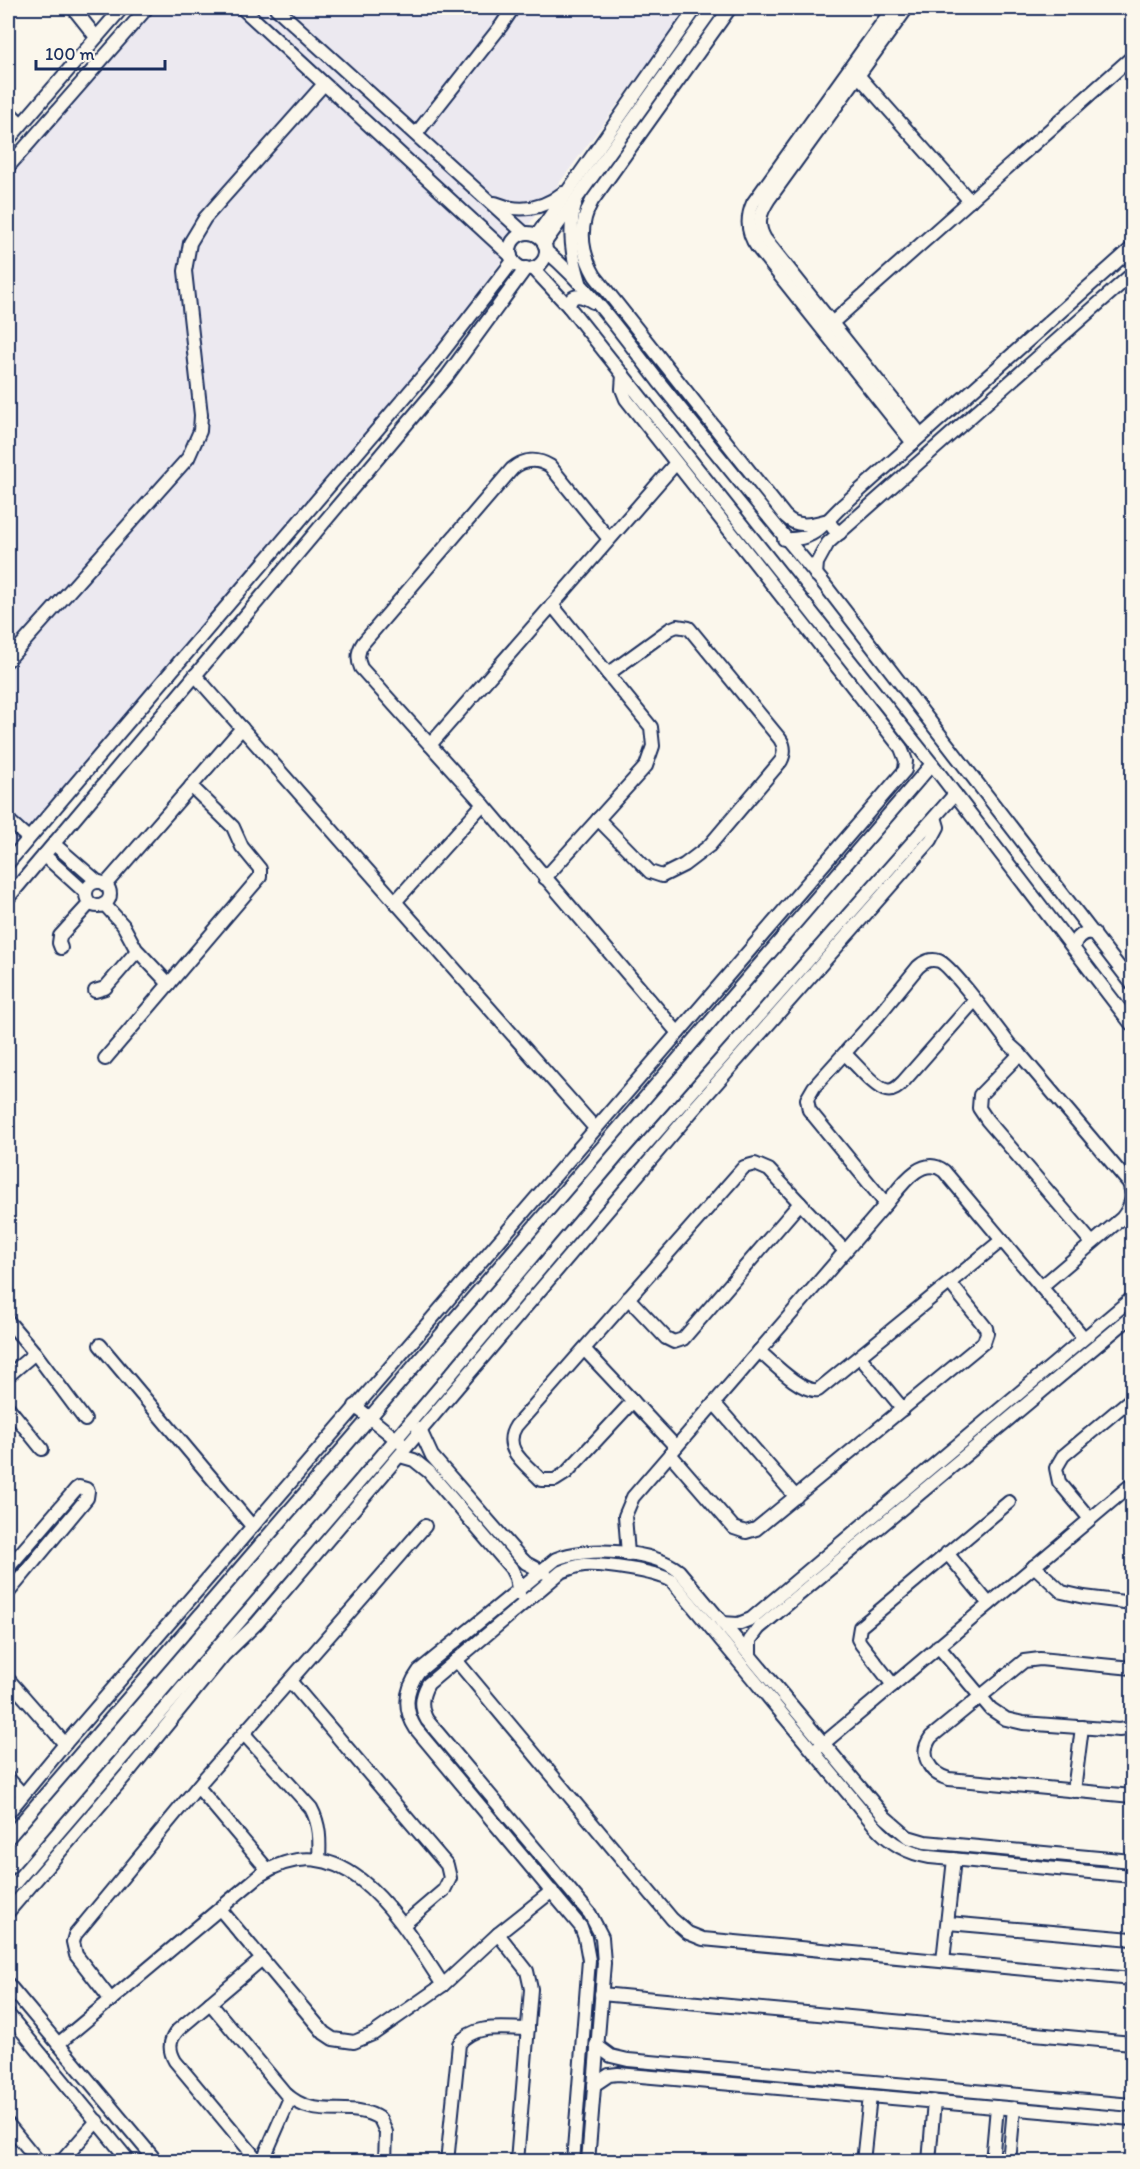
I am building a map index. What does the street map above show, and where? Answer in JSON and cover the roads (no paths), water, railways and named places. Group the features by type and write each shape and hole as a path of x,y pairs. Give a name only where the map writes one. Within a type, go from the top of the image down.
{"street":[{"path":"73,8 96,37"},
{"path":"8,140 122,8"},
{"path":"8,167 147,8"},
{"path":"242,8 519,266 529,268 569,307 955,794 1132,1025"},
{"path":"276,8 490,201 538,241 599,306 784,539 816,575 1132,984"},
{"path":"416,134 513,8"},
{"path":"8,862 434,363 512,259 510,249 513,242 538,241 576,200 614,135 696,8"},
{"path":"8,898 447,376 529,268 542,261 538,241 571,186 614,135 713,8"},
{"path":"730,8 592,201 583,226 584,247 595,276 785,516 800,525 828,520"},
{"path":"893,8 753,203 748,222 751,238 757,247 917,439"},
{"path":"907,8 769,199 760,217 761,231 765,239 832,323 917,439"},
{"path":"832,323 1132,57"},
{"path":"858,75 970,201"},
{"path":"8,660 188,458 200,431 201,415 185,271 190,243 205,218 324,84"},
{"path":"8,111 21,124"},
{"path":"490,201 514,208 533,207 551,202 571,186"},
{"path":"576,200 572,215 571,237 573,258 581,286"},
{"path":"784,539 805,538 814,534 841,507 1132,248"},
{"path":"816,575 822,552 840,533 1132,274"},
{"path":"1100,277 1112,292"},
{"path":"569,307 573,298 579,296 599,306"},
{"path":"434,363 447,376"},
{"path":"8,1813 64,1743 902,774 906,761 901,748 626,399 622,389 623,374"},
{"path":"609,539 550,466 531,460 521,463 512,469 363,643 358,659 362,669 483,804 678,1033"},
{"path":"430,745 676,463"},
{"path":"828,520 840,533"},
{"path":"545,878 646,766 653,746 651,727 552,605"},
{"path":"598,819 647,870 662,876 684,865 709,846 781,761 784,754 780,739 689,628 677,626 670,629 608,674"},
{"path":"195,675 595,1128"},
{"path":"62,948 59,943 60,936 88,898 91,884 102,884 242,728"},
{"path":"8,1838 932,765"},
{"path":"902,774 914,785"},
{"path":"105,1059 261,874 260,869 242,847 233,827 191,786"},
{"path":"8,1891 632,1160 955,794"},
{"path":"395,902 483,804"},
{"path":"8,1912 131,1769 224,1655 257,1623 693,1110 931,840 938,827 935,817"},
{"path":"8,820 28,838"},
{"path":"44,855 97,906 104,904 110,895 102,884 54,844"},
{"path":"1052,919 1064,915 1071,903"},
{"path":"104,904 123,925 137,951 170,984"},
{"path":"1074,947 1080,935 1087,932 1094,933"},
{"path":"95,992 105,988 137,951"},
{"path":"886,1204 809,1110 807,1105 809,1093 923,962 939,961 975,1000 1010,1045 1129,1184 1132,1200 1129,1210 1041,1287"},
{"path":"844,1054 879,1087 889,1091 894,1090 975,1000"},
{"path":"1020,1054 980,1095 979,1108 1092,1243"},
{"path":"633,1401 566,1473 555,1480 542,1480 512,1451 510,1438 516,1426 744,1167 755,1164 768,1170 845,1251"},
{"path":"628,1554 626,1516 629,1503 886,1204 915,1172 927,1166 940,1168 1084,1338"},
{"path":"628,1298 666,1338 674,1342 683,1339 800,1203"},
{"path":"759,1351 802,1387 812,1391 822,1388 1002,1240"},
{"path":"584,1349 633,1401 730,1524 746,1532 756,1529 981,1345 987,1333 984,1324 950,1283"},
{"path":"722,1623 738,1624 751,1619 1132,1298"},
{"path":"750,1654 750,1640 759,1628 1132,1316"},
{"path":"8,1321 85,1420"},
{"path":"100,1345 252,1526"},
{"path":"8,1376 35,1353"},
{"path":"860,1357 903,1410"},
{"path":"1090,1519 1059,1482 1056,1468 1063,1456 1132,1398"},
{"path":"714,1403 796,1497"},
{"path":"355,1406 396,1439 404,1452 429,1472 511,1568 516,1578 517,1590 520,1596 526,1599"},
{"path":"8,1407 42,1449"},
{"path":"410,1422 421,1432 432,1456 512,1549 526,1563 542,1569 547,1576 547,1583"},
{"path":"818,1748 1132,1484"},
{"path":"8,1593 87,1498 86,1489 79,1487 76,1489 8,1568 21,1577"},
{"path":"893,1685 858,1639 860,1627 1009,1502"},
{"path":"111,2000 76,1955 73,1942 75,1935 198,1787 425,1526"},
{"path":"573,2162 588,1949 581,1928 412,1723 406,1702 412,1680 419,1671 556,1559 587,1551 628,1554 656,1559 673,1566 750,1654 875,1826 894,1844 916,1854 1132,1876"},
{"path":"947,1553 989,1604"},
{"path":"588,2162 604,1951 598,1925 427,1720 422,1702 428,1684 526,1599 561,1572 584,1565 656,1573 672,1581 818,1748 885,1818 908,1837 925,1842 1132,1861"},
{"path":"1034,1566 1062,1592 1132,1603"},
{"path":"938,1646 998,1715 1014,1722 1119,1730 1132,1728"},
{"path":"1132,1668 1032,1659 1017,1665 928,1741 925,1752 926,1760 936,1774 949,1779 1132,1796"},
{"path":"456,1660 672,1919 688,1933 703,1939 1132,1979"},
{"path":"8,1679 64,1743"},
{"path":"290,1681 447,1865 450,1878 444,1890 403,1925"},
{"path":"1074,1791 1082,1727"},
{"path":"244,1734 311,1808 318,1823 319,1860"},
{"path":"8,1778 22,1794"},
{"path":"472,1796 483,1786"},
{"path":"198,1787 268,1870"},
{"path":"1034,1852 1034,1866"},
{"path":"943,1961 954,1859"},
{"path":"58,2044 268,1870 293,1860 319,1860 341,1866 358,1877 403,1925 443,1985"},
{"path":"220,1909 324,2033 343,2042 364,2040 443,1985 498,1934 552,1891"},
{"path":"948,1923 1132,1939"},
{"path":"498,1934 530,1980 517,2162"},
{"path":"262,1959 174,2036 170,2049 171,2055 260,2162 290,2098"},
{"path":"8,1984 157,2162"},
{"path":"601,1994 1132,2043"},
{"path":"210,2003 290,2098 300,2105 312,2109 374,2114 384,2124 386,2132 385,2162"},
{"path":"8,2014 130,2162"},
{"path":"447,2162 459,2044 464,2037 480,2029 528,2029"},
{"path":"596,2045 611,2056 628,2060 1132,2105"},
{"path":"594,2085 609,2075 618,2074 1132,2118"},
{"path":"900,2098 901,2084"},
{"path":"863,2162 870,2096"},
{"path":"929,2162 934,2101"},
{"path":"992,2162 997,2107"},
{"path":"1009,2162 1014,2108"},
{"path":"61,2162 97,2121"},
{"path":"8,2124 39,2162"},
{"path":"574,2140 589,2142"}]}
